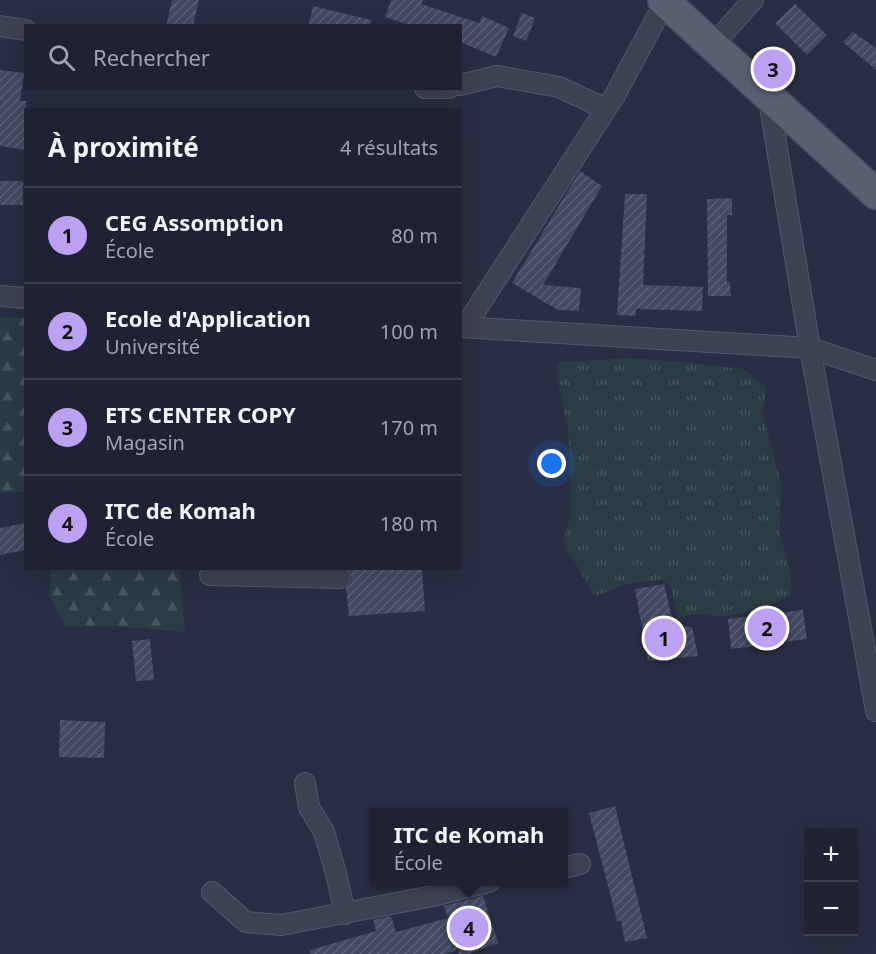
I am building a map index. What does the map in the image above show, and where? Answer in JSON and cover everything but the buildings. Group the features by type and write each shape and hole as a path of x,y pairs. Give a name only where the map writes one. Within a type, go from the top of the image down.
{"main road":[{"path":"664,1 876,194"}],"street":[{"path":"713,45 753,0"},
{"path":"664,1 606,109 463,327 810,348 876,370"},
{"path":"0,26 24,30"},
{"path":"462,85 497,76 560,87 606,109"},
{"path":"768,94 810,348 876,711"},
{"path":"0,296 24,298"},
{"path":"210,575 340,578"},
{"path":"305,783 309,807 324,832 345,914"},
{"path":"212,892 246,922 281,925 345,914 471,886"}],"green space":[{"path":"0,317 24,318 24,492 0,493"},
{"path":"629,358 743,369 767,388 762,411 781,483 780,534 791,575 791,595 747,612 719,616 694,614 678,619 671,587 662,580 627,584 594,596 573,559 565,550 564,538 571,515 570,468 568,428 556,376 558,362"},
{"path":"51,570 179,570 185,632 112,626 66,627 49,596"}],"place":[{"name":"ETS CENTER COPY","path":"773,69"},
{"name":"Ecole d'Application","path":"767,628"},
{"name":"CEG Assomption","path":"664,638"},
{"name":"ITC de Komah","path":"469,928"}]}
